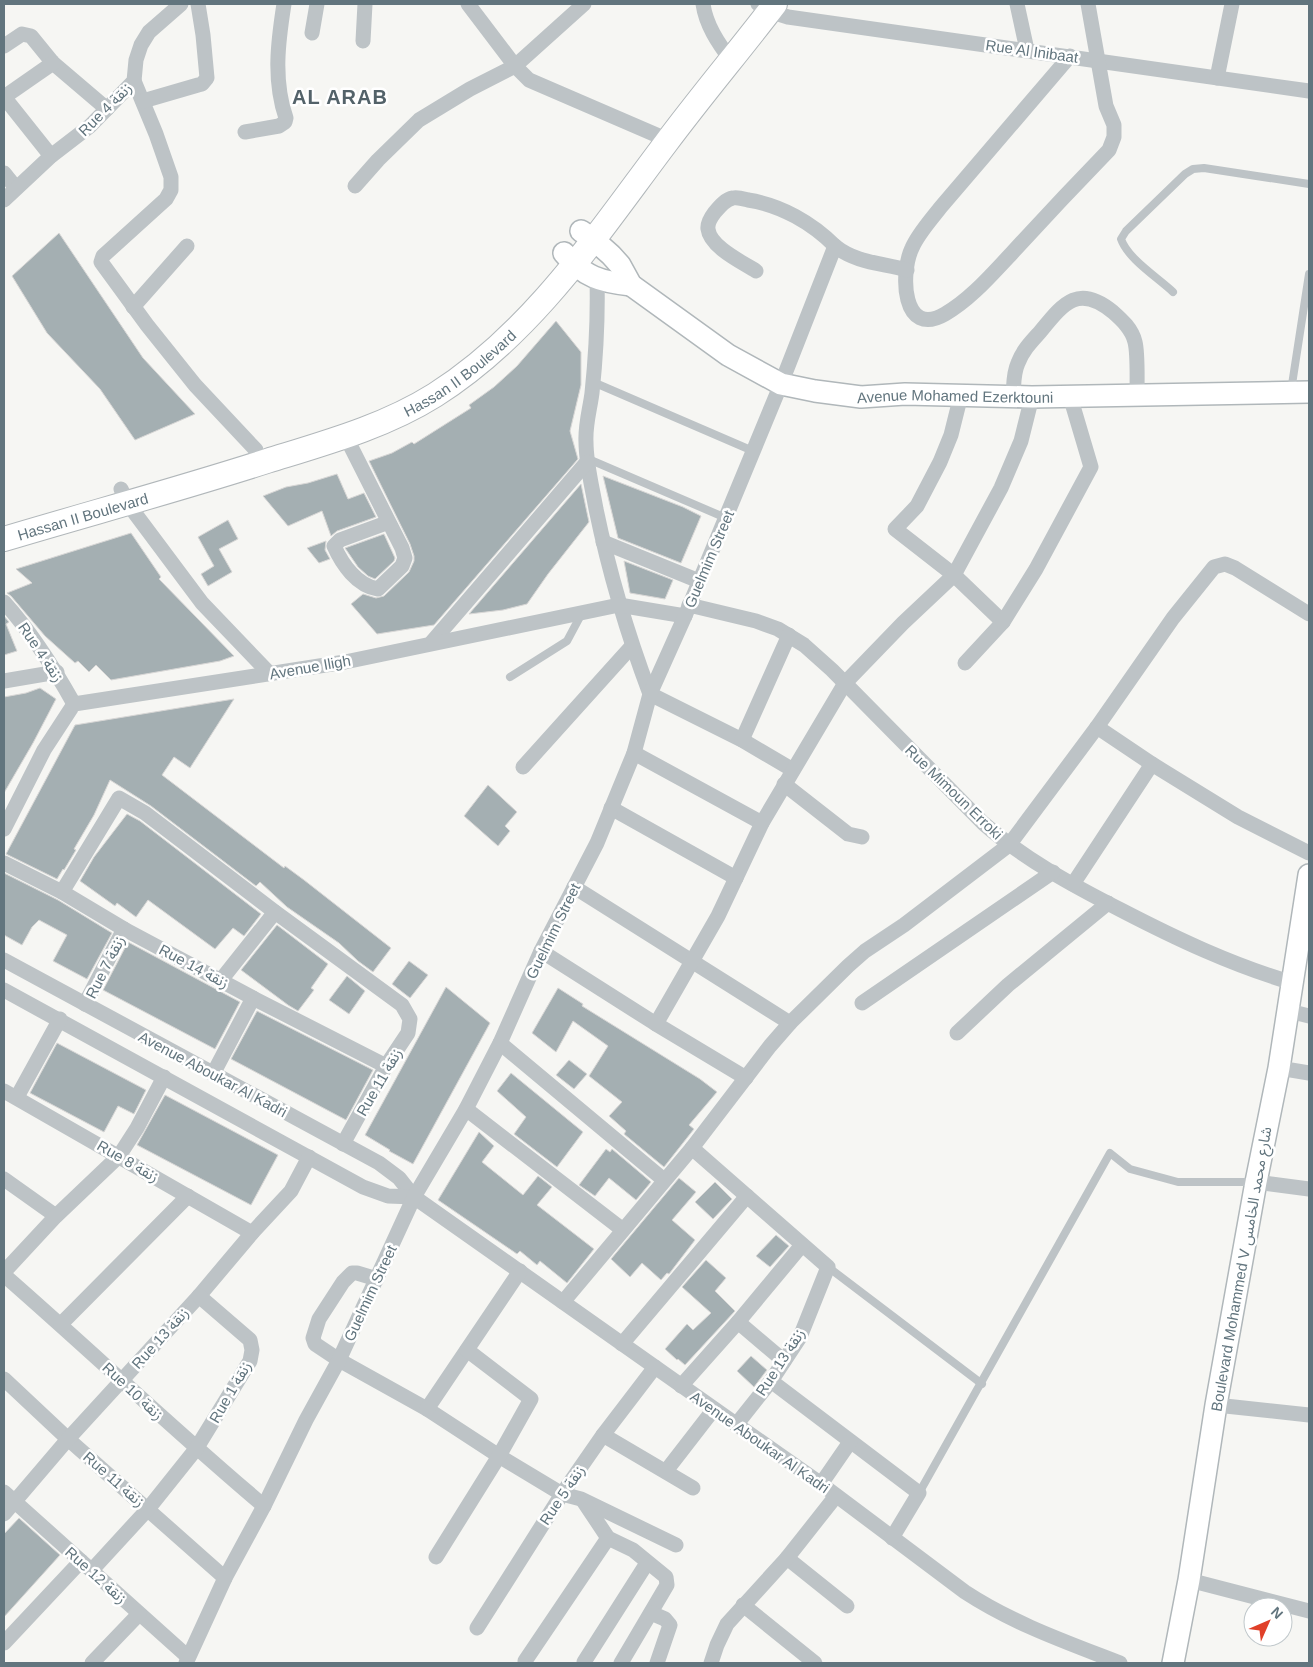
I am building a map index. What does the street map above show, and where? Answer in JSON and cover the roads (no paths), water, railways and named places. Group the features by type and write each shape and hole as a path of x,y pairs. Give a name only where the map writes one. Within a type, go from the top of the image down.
{"main road":[{"name":"Hassan II Boulevard","path":"4,524 92,499 125,496 346,437 398,415 436,394 504,342 554,288 569,258 765,6"},
{"name":"Hassan II Boulevard","path":"4,539 256,450 341,424 398,399 432,380 475,346 506,319 543,280 569,258"}],"street":[{"name":"Rue 4 زنقة","path":"4,200 52,156 81,134 134,81 136,60 140,46 149,32 181,4"},
{"path":"143,101 202,84 207,78 198,4"},
{"path":"246,132 279,126 285,122 286,118 278,87 278,47 284,4"},
{"path":"312,33 317,4"},
{"path":"363,41 365,4"},
{"path":"468,4 515,66 529,80 662,137"},
{"path":"355,186 378,160 419,120 470,89 515,66 584,4"},
{"path":"703,4 706,20 727,55"},
{"path":"1017,4 1027,50"},
{"path":"1070,56 922,232 911,250 905,282 910,310 918,318 928,320 944,315 965,300 988,279 1108,150 1114,137 1114,126 1106,106 1088,4"},
{"path":"1217,78 1232,4"},
{"name":"Rue Al Inibaat","path":"765,6 788,17 1309,91"},
{"path":"4,46 18,36 27,34 35,40 53,63 107,109"},
{"path":"52,156 4,97 53,63"},
{"path":"134,81 171,177 171,190 166,199 101,259 103,265 133,307 195,385 256,450"},
{"path":"4,173 16,188"},
{"path":"756,271 727,254 712,238 708,229 709,222 718,208 734,197 759,202 793,214 820,231 846,254 866,262 888,264 907,270"},
{"name":"Avenue Mohamed Ezerktouni","path":"587,235 620,265 631,285 728,355 781,384 815,391 861,396 905,394 1023,397 1300,392"},
{"path":"133,307 187,246"},
{"name":"Guelmim Street","path":"187,1660 225,1578 339,1360 414,1197 466,1109 500,1044 541,951 597,843 634,753 650,694 700,581 835,246"},
{"name":"Avenue Mohamed Ezerktouni","path":"569,258 597,279 612,284 631,285"},
{"path":"597,279 597,329 586,439 587,460 603,542 619,605 650,694 742,740 792,770"},
{"path":"656,1024 718,916 762,823 845,683 903,623 954,575 1001,488 1021,441 1023,397 1014,374 1025,349 1063,306 1073,299 1085,297 1101,302 1121,319 1132,333 1136,343 1137,395"},
{"path":"961,395 951,436 940,462 917,506 896,529 954,575 1003,622"},
{"path":"965,663 1003,622 1036,570 1091,468 1070,396"},
{"path":"346,437 389,522 402,548 405,558 402,566 378,589 368,588 352,574 339,558 334,546 340,540 389,522"},
{"path":"432,642 587,460"},
{"path":"125,496 202,603 270,674"},
{"path":"603,542 700,581"},
{"path":"563,1302 692,1148 790,1023 865,951 904,925 1009,845 1097,727 1173,618 1214,568 1225,564 1236,568 1309,614"},
{"name":"Rue 4 زنقة","path":"4,602 57,672 74,704"},
{"name":"Avenue Iligh","path":"74,704 345,662 432,642 619,605 687,611"},
{"name":"Rue Mimoun Erroki","path":"687,611 756,621 789,635 819,657 958,799 1009,845 1052,872 1108,903 1208,953 1250,970 1293,983"},
{"path":"742,740 789,635"},
{"path":"524,767 632,646"},
{"path":"4,681 57,672"},
{"path":"4,828 44,750 74,704"},
{"path":"1097,727 1152,764 1238,817 1309,853"},
{"path":"634,753 762,823"},
{"path":"1073,884 1152,764"},
{"path":"784,784 848,834 862,837"},
{"path":"62,892 119,798 146,813 274,912 221,980"},
{"path":"611,808 736,878"},
{"name":"Rue 14 زنقة","path":"4,863 62,892 124,929 252,998 386,1066"},
{"path":"862,1003 1052,872"},
{"name":"Boulevard Mohammed V شارع محمد الخامس","path":"1173,1663 1189,1580 1216,1405 1256,1182 1279,1068 1309,875"},
{"path":"574,887 693,960 790,1023"},
{"path":"957,1033 1008,984 1108,903"},
{"name":"Rue 11 زنقة","path":"274,912 402,1005 410,1019 408,1033 386,1066 343,1144"},
{"name":"Rue 7 زنقة","path":"85,1004 124,929"},
{"path":"541,951 746,1078"},
{"name":"Avenue Aboukar Al Kadri","path":"4,960 389,1170 399,1178 414,1197 821,1484 965,1592 1006,1617 1120,1663"},
{"name":"Avenue Aboukar Al Kadri","path":"4,990 60,1019 309,1158 375,1192 394,1196 414,1197"},
{"path":"213,1074 252,998"},
{"path":"1288,1011 1309,1016"},
{"path":"10,1094 60,1019"},
{"path":"500,1044 664,1180"},
{"path":"1279,1068 1309,1073"},
{"path":"4,1273 56,1216 118,1156 137,1128 164,1077"},
{"name":"Rue 8 زنقة","path":"10,1094 252,1233"},
{"path":"466,1109 623,1230"},
{"path":"692,1148 828,1267"},
{"name":"Rue 13 زنقة","path":"4,1514 9,1496 68,1439 199,1296 290,1191 309,1158"},
{"path":"4,1179 56,1216"},
{"path":"1256,1182 1309,1189"},
{"path":"61,1324 188,1196"},
{"path":"622,1344 747,1196"},
{"path":"681,1386 738,1322 802,1245"},
{"name":"Rue 13 زنقة","path":"736,1425 771,1381 800,1337 828,1267"},
{"path":"427,1409 520,1272"},
{"name":"Rue 10 زنقة","path":"4,1273 196,1449 264,1506"},
{"path":"377,1279 357,1273 352,1274 343,1282 319,1319 314,1341 323,1350 427,1409 562,1494 581,1499 676,1545"},
{"name":"Rue 1 زنقة","path":"87,1566 148,1509 196,1449 250,1361 252,1350 250,1340 199,1296"},
{"path":"738,1322 784,1361"},
{"path":"436,1558 499,1456 531,1399 467,1350"},
{"name":"Rue 5 زنقة","path":"476,1628 562,1494 603,1435 655,1368"},
{"name":"Rue 11 زنقة","path":"4,1379 68,1439 225,1578"},
{"path":"771,1381 919,1493 892,1538"},
{"path":"1216,1405 1309,1415"},
{"path":"666,1470 714,1409"},
{"path":"603,1435 666,1470 693,1488"},
{"path":"821,1484 850,1442"},
{"name":"Rue 12 زنقة","path":"9,1496 187,1660"},
{"path":"711,1663 727,1624 787,1558 836,1496"},
{"path":"581,1499 608,1538 633,1550 666,1578 667,1585 621,1663"},
{"path":"525,1661 608,1538"},
{"path":"787,1558 847,1606"},
{"path":"584,1662 647,1563"},
{"path":"4,1642 87,1566"},
{"path":"1189,1580 1309,1611"},
{"path":"743,1605 815,1663"},
{"path":"651,1613 665,1619 670,1626 657,1663"},
{"path":"92,1663 139,1614"}],"lane":[{"path":"1173,292 1131,255 1121,239 1132,225 1184,174 1194,169 1204,168 1309,184"},
{"path":"1300,392 1309,274"},
{"path":"593,382 753,451"},
{"path":"587,460 726,518"},
{"path":"510,677 567,641 583,612"},
{"path":"919,1493 982,1384 1110,1153 1130,1169 1178,1182 1256,1182"},
{"path":"828,1267 982,1384"}],"district":[{"name":"AL ARAB","path":"340,97"}]}
